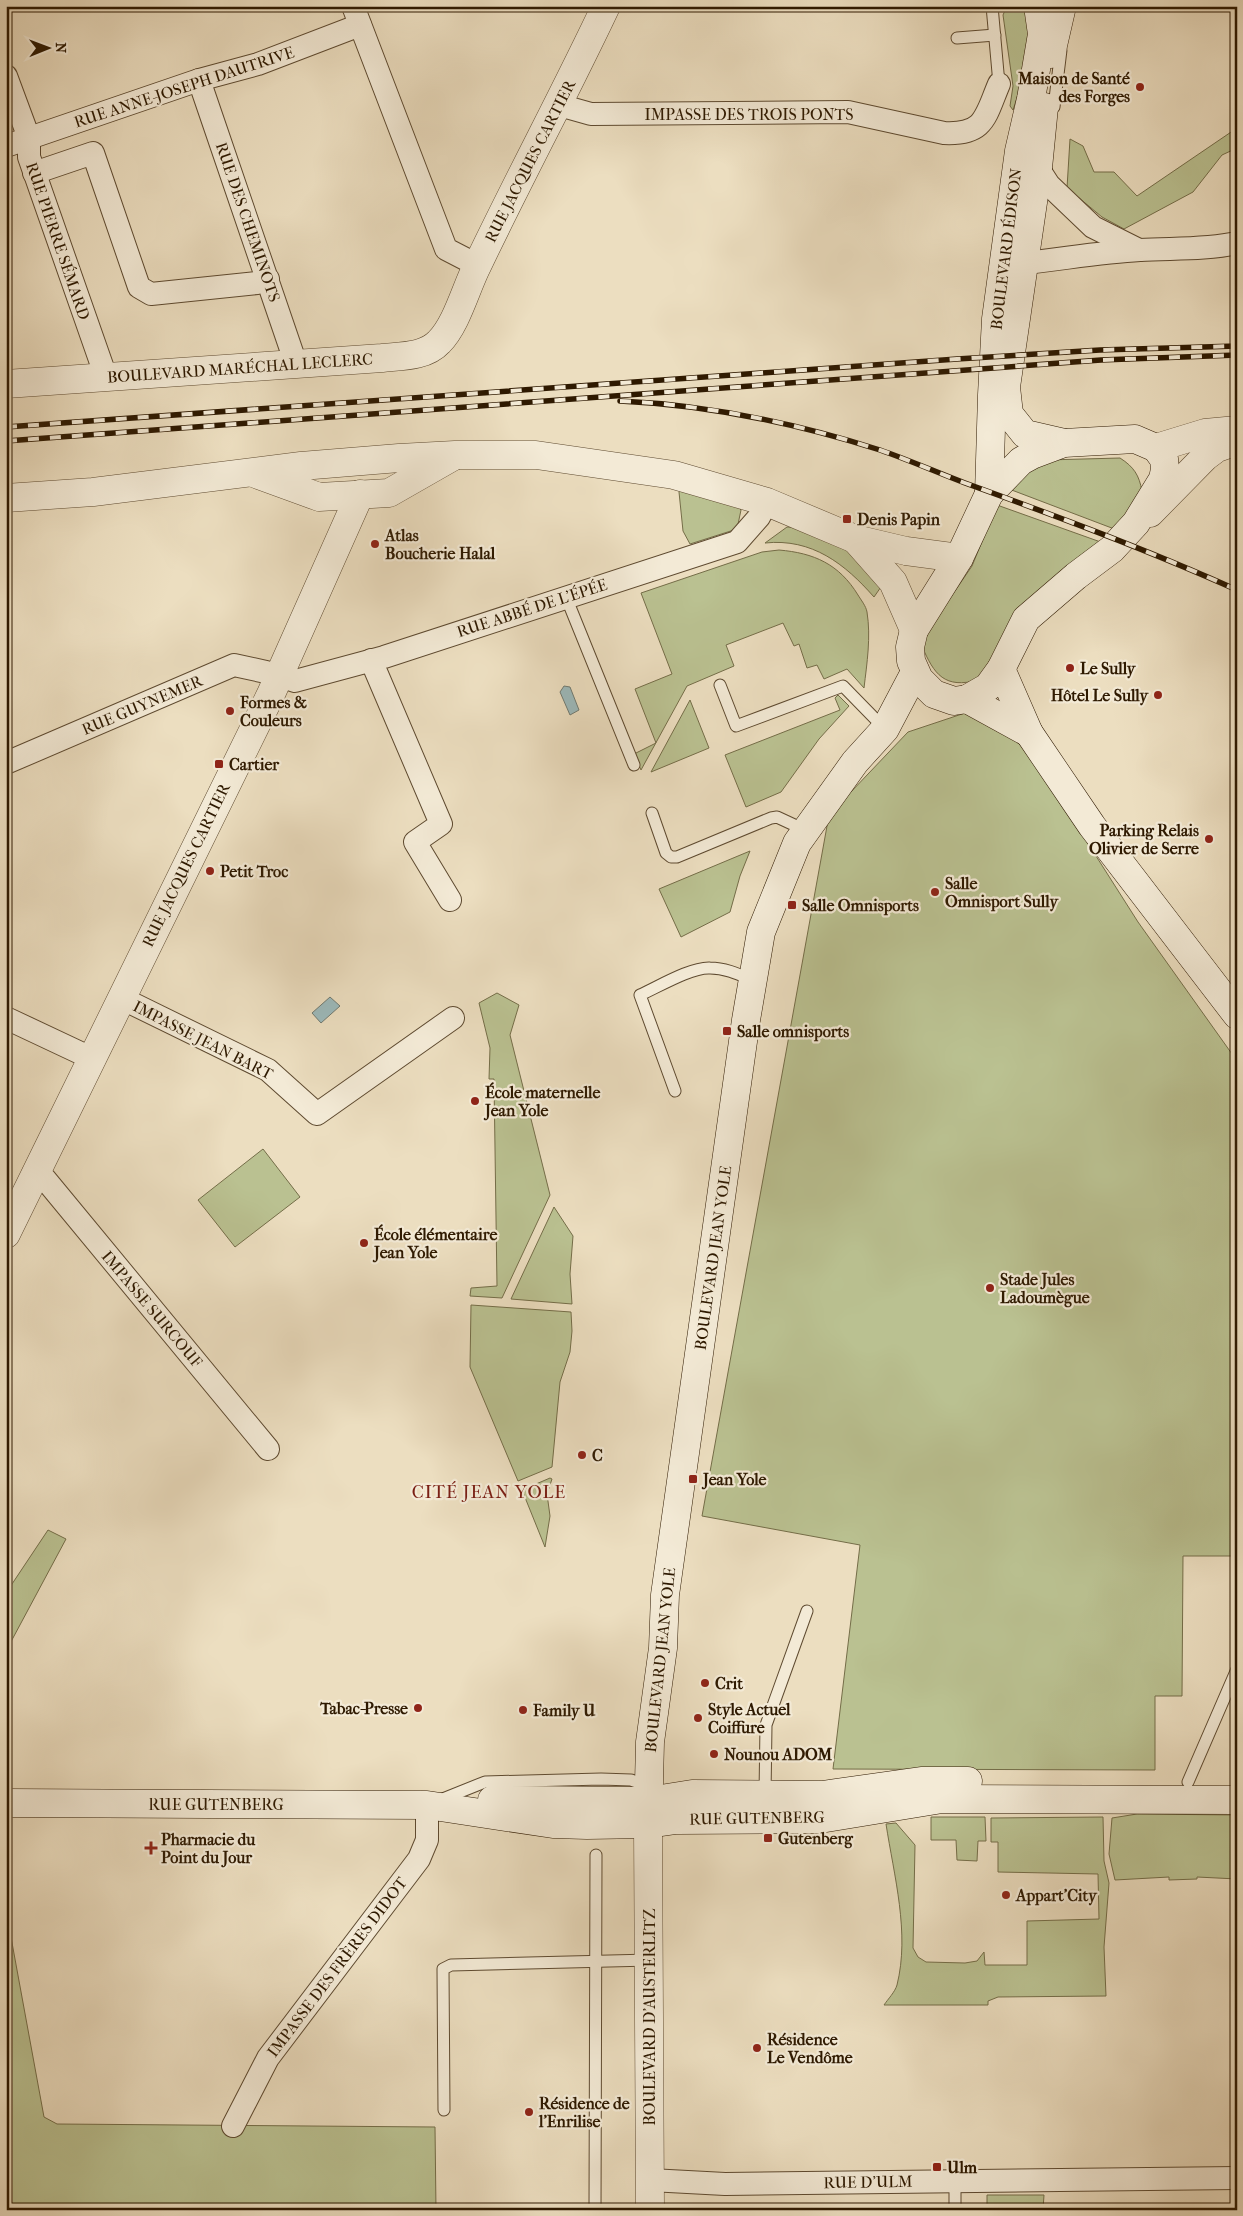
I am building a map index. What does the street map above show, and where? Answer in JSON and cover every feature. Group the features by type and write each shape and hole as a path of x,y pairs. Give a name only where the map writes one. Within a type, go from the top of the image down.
{"main road":[{"name":"RUE JACQUES CARTIER","path":"455,315 477,265 559,104 606,6"},
{"name":"BOULEVARD ÉDISON","path":"990,494 992,395 998,300 1019,151 1032,99 1042,34 1038,6"},
{"name":"BOULEVARD ÉDISON","path":"1049,6 1061,6 1050,58 1038,168 1006,388 1008,414 1026,434 1064,443"},
{"name":"BOULEVARD MARÉCHAL LECLERC","path":"6,384 416,354 432,348 441,341 455,315"},
{"path":"1156,448 1205,433 1237,430"},
{"path":"1029,733 955,699 926,688 915,672 911,661 910,647 914,630 959,558 990,494 1021,461 1064,443 1135,439 1156,448 1164,459 1163,479 1136,523"},
{"path":"1136,523 1154,511 1186,474 1205,456 1218,448 1237,441"},
{"path":"6,498 93,492 301,466 454,455 536,455 674,475 767,502 855,539 906,551 959,558"},
{"path":"255,473 319,497 389,492 454,455"},
{"name":"RUE JACQUES CARTIER","path":"6,1234 120,998 280,676 360,494"},
{"name":"BOULEVARD JEAN YOLE","path":"885,729 988,687 1001,670 1026,619 1076,576 1112,549 1136,523"},
{"path":"855,539 893,582 914,630"},
{"path":"1001,670 1029,733 1092,826 1237,1015"},
{"name":"BOULEVARD JEAN YOLE","path":"648,1804 650,1742 663,1648 666,1594 752,980 761,932 779,883 805,830 854,762 885,729 915,672"},
{"name":"RUE GUTENBERG","path":"427,1805 553,1824 692,1794 822,1795 920,1781 1237,1783"},
{"name":"RUE GUTENBERG","path":"6,1804 427,1805 480,1800 648,1804 676,1820 820,1819 942,1799 1237,1800"},
{"name":"BOULEVARD D'AUSTERLITZ","path":"648,1804 650,2210"}],"street":[{"path":"356,16 446,249 477,265"},
{"name":"RUE ANNE-JOSEPH DAUTRIVE","path":"6,146 199,80 258,64 356,16"},
{"name":"RUE PIERRE SÉMARD","path":"6,76 30,138 28,157 106,377"},
{"name":"RUE DES CHEMINOTS","path":"199,80 296,364"},
{"name":"IMPASSE DES TROIS PONTS","path":"559,104 591,114 848,112 944,133 959,134 971,131 983,121 999,84"},
{"path":"34,173 93,153 139,287 151,294 257,283 268,279"},
{"path":"1038,168 1049,185 1093,227 1139,250"},
{"path":"998,300 1025,263 1139,250 1219,247 1237,243"},
{"name":"RUE ABBÉ DE L'ÉPÉE","path":"280,676 295,681 371,660 737,542 759,517 767,502"},
{"path":"371,660 440,824 415,842 450,900"},
{"name":"RUE GUYNEMER","path":"6,763 234,665 280,676"},
{"name":"IMPASSE JEAN BART","path":"120,998 268,1070 317,1114 452,1018"},
{"path":"6,1018 91,1058"},
{"name":"IMPASSE SURCOUF","path":"34,1174 45,1179 268,1449"},
{"name":"IMPASSE DES FRÈRES DIDOT","path":"233,2126 268,2058 419,1859 427,1840 427,1805"},
{"name":"RUE D'ULM","path":"650,2180 725,2184 1237,2178"}],"lane":[{"path":"992,6 999,84"},
{"path":"1042,122 1054,107 1069,6"},
{"path":"957,38 995,35"},
{"path":"566,597 634,765"},
{"path":"720,685 736,726 843,686 885,729"},
{"path":"652,813 666,852 670,857 677,857 771,818 777,817 805,830"},
{"path":"675,1090 640,995 686,974 708,967 729,970 752,980"},
{"path":"764,1795 766,1725 807,1611"},
{"path":"1188,1782 1237,1669"},
{"path":"595,2210 596,1855"},
{"path":"444,2110 443,1969 451,1965 650,1960"},
{"path":"955,2181 955,2210"}],"green space":[{"path":"1007,6 1022,6 1027,16 1029,28 1027,57 1013,110 1010,106 1013,86 1003,15"},
{"path":"1237,128 1237,148 1222,155 1193,192 1124,229 1102,217 1067,188 1070,139 1083,146 1094,172 1114,172 1137,196"},
{"path":"1120,458 1135,472 1142,491 1117,530 1009,489 1022,472 1046,460"},
{"path":"682,487 736,504 741,510 737,529 690,544 683,531 679,492"},
{"path":"997,505 1109,545 978,680 957,683 949,681 936,672 922,646 931,626 972,566"},
{"path":"787,527 801,528 814,532 827,538 852,555 883,584 874,597 839,564 812,549 798,545 765,543"},
{"path":"779,550 814,557 834,568 851,584 867,612 869,640 864,688 847,669 824,679 817,665 807,668 799,644 794,646 783,623 726,645 734,666 687,686 656,743 635,689 672,674 641,593 762,552"},
{"path":"838,695 849,706 819,739 781,792 746,807 725,755 840,710 835,698"},
{"path":"690,700 709,748 651,772"},
{"name":"Stade Jules Ladoumègue","path":"998,702 1138,922 1237,1061 1237,1556 1183,1556 1182,1696 1155,1696 1155,1770 833,1769 860,1545 702,1516 829,815 908,732"},
{"path":"656,743 641,770 634,754"},
{"path":"750,851 740,876 730,912 681,937 659,889"},
{"path":"497,993 519,1005 510,1035 550,1195 502,1298 470,1296 471,1288 497,1286 494,1079 489,1079 490,1048 479,1003"},
{"path":"263,1149 300,1197 235,1247 198,1200"},
{"path":"554,1207 573,1236 570,1274 572,1304 511,1299"},
{"path":"471,1305 571,1312 570,1352 560,1382 552,1467 518,1481 470,1367"},
{"path":"550,1478 552,1479 547,1494 550,1516 545,1547 522,1490"},
{"path":"48,1530 66,1539 6,1651 6,1593"},
{"path":"1137,1814 1237,1815 1237,1879 1197,1877 1197,1879 1169,1880 1169,1877 1115,1880 1109,1854 1112,1818"},
{"path":"931,1817 985,1817 986,1841 978,1841 977,1861 957,1860 956,1840 931,1840"},
{"path":"1103,1817 1104,1861 1109,1883 1104,1947 1106,1996 998,1997 988,2001 988,2005 884,2005 897,1985 902,1945 899,1905 886,1824 896,1823 915,1845 913,1948 918,1957 926,1962 965,1963 977,1961 984,1952 985,1965 1027,1965 1027,1921 1099,1919 1098,1874 998,1872 998,1842 991,1842 991,1818"},
{"path":"6,1910 44,2117 57,2124 435,2127 436,2210 6,2210"},
{"path":"987,2195 1044,2195 1043,2210 987,2210"}],"water":[{"path":"564,686 570,687 579,710 570,715 560,692"},
{"path":"330,997 340,1006 321,1023 312,1013"}],"railway":[{"path":"6,427 957,359 1100,350 1237,346"},
{"path":"6,441 1101,360 1237,355"},
{"path":"620,401 719,411 784,424 848,440 880,450 1102,534 1237,590"}],"place":[{"name":"Maison de Santé des Forges","path":"1140,87"},
{"name":"Denis Papin","path":"847,519"},
{"name":"Atlas Boucherie Halal","path":"375,544"},
{"name":"Le Sully","path":"1070,668"},
{"name":"Hôtel Le Sully","path":"1158,695"},
{"name":"Formes & Couleurs","path":"230,711"},
{"name":"Cartier","path":"219,764"},
{"name":"Parking Relais Olivier de Serre","path":"1209,839"},
{"name":"Petit Troc","path":"210,871"},
{"name":"Salle Omnisport Sully","path":"935,892"},
{"name":"Salle Omnisports","path":"792,905"},
{"name":"Salle omnisports","path":"727,1031"},
{"name":"École maternelle Jean Yole","path":"475,1101"},
{"name":"École élémentaire Jean Yole","path":"364,1243"},
{"name":"Stade Jules Ladoumègue","path":"990,1288"},
{"name":"C","path":"582,1455"},
{"name":"Jean Yole","path":"693,1479"},
{"name":"Crit","path":"705,1683"},
{"name":"Tabac-Presse","path":"418,1708"},
{"name":"Family U","path":"523,1710"},
{"name":"Style Actuel Coiffure","path":"698,1718"},
{"name":"Nounou ADOM","path":"714,1754"},
{"name":"Gutenberg","path":"768,1838"},
{"name":"Pharmacie du Point du Jour","path":"151,1848"},
{"name":"Appart'City","path":"1006,1895"},
{"name":"Résidence Le Vendôme","path":"757,2048"},
{"name":"Résidence de l’Enrilise","path":"529,2112"},
{"name":"Ulm","path":"937,2167"}],"district":[{"name":"CITÉ JEAN YOLE","path":"489,1492"}]}
